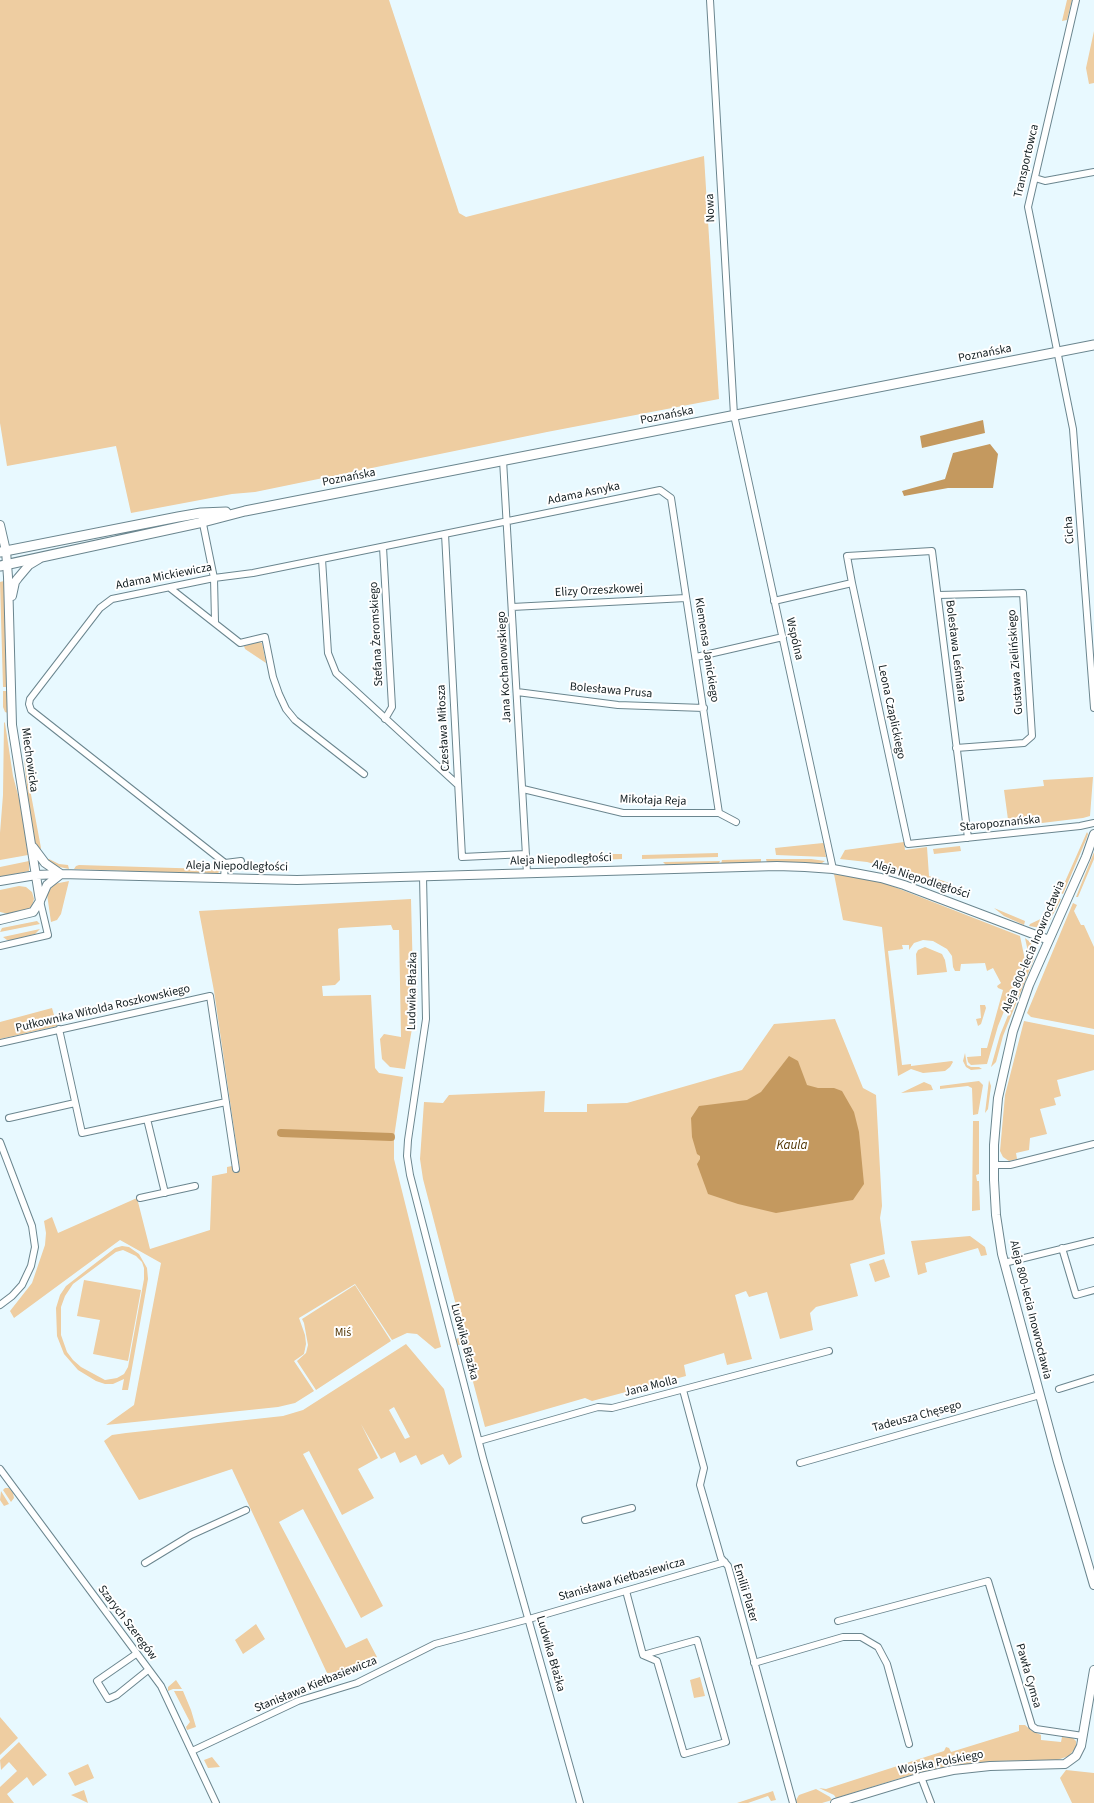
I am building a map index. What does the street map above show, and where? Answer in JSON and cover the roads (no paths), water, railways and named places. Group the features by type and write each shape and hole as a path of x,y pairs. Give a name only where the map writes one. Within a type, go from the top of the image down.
{"main road":[{"name":"Poznańska","path":"3,552 245,511 1094,345"},
{"name":"Poznańska","path":"3,565 41,558 122,539 202,518"}],"street":[{"name":"Nowa","path":"710,0 734,415"},
{"name":"Transportowca","path":"1058,352 1028,207 1076,0"},
{"path":"1035,178 1045,181 1094,172"},
{"name":"Cicha","path":"1058,352 1073,429 1094,708"},
{"name":"Wspólna","path":"734,415 833,869"},
{"name":"Jana Kochanowskiego","path":"503,460 527,873"},
{"name":"Adama Asnyka","path":"507,522 660,490 665,494"},
{"name":"Klemensa Janickiego","path":"665,494 671,498 719,813"},
{"path":"202,518 214,578 215,622"},
{"name":"Adama Mickiewicza","path":"225,863 31,710 29,704 30,699 100,608 112,599 153,592 214,578 252,573 507,522"},
{"name":"Miechowicka","path":"0,525 9,611 12,726 40,901"},
{"name":"Czesława Miłosza","path":"445,534 462,858 526,854"},
{"name":"Stefana Żeromskiego","path":"383,547 392,707 385,719"},
{"name":"Bolesława Leśmiana","path":"847,556 932,551 968,838"},
{"name":"Leona Czaplickiego","path":"847,556 908,844"},
{"path":"9,611 15,582 29,565 41,558"},
{"path":"322,559 328,652 332,666 342,681 458,785"},
{"path":"774,601 852,583"},
{"path":"170,588 240,643 265,637 273,677 278,694 286,709 301,724 364,774"},
{"name":"Gustawa Zielińskiego","path":"938,595 1023,593 1032,736 1024,743 956,748"},
{"name":"Elizy Orzeszkowej","path":"512,606 686,598"},
{"path":"696,657 783,637"},
{"name":"Bolesława Prusa","path":"517,692 618,705 704,708"},
{"name":"Mikołaja Reja","path":"523,789 622,813 719,813 736,822"},
{"name":"Staropoznańska","path":"908,844 1080,826 1094,823"},
{"name":"Aleja 800-lecia Inowrocławia","path":"1094,834 1086,857 1019,1011 1007,1053 998,1098 994,1165 996,1215 1004,1263 1094,1586"},
{"path":"0,920 33,912 47,885 61,874 45,863 30,842"},
{"path":"224,879 225,863 241,861"},
{"name":"Aleja Niepodległości","path":"0,881 36,875 61,874 296,880 778,866 833,869 867,874 904,885 1049,940"},
{"name":"Ludwika Błażka","path":"423,876 426,1019 411,1115 407,1156 410,1175 479,1441 580,1803"},
{"path":"0,946 48,935 40,901"},
{"name":"Pułkownika Witolda Roszkowskiego","path":"0,1043 210,996 226,1102"},
{"path":"59,1029 82,1133 226,1102 236,1169"},
{"path":"9,1118 75,1103"},
{"path":"147,1119 165,1193"},
{"path":"0,1142 32,1226 35,1247 31,1266 22,1285 12,1296 0,1305"},
{"path":"994,1165 1010,1165 1094,1144"},
{"path":"140,1198 195,1186"},
{"path":"1004,1263 1094,1241"},
{"path":"1062,1248 1076,1295 1094,1290"},
{"name":"Jana Molla","path":"479,1441 598,1407 612,1408 829,1351"},
{"path":"1059,1389 1094,1378"},
{"name":"Emilii Plater","path":"683,1390 704,1468 700,1485 721,1558 728,1566 793,1803"},
{"name":"Tadeusza Chęsego","path":"800,1462 1040,1395"},
{"name":"Szarych Szeregów","path":"0,1469 161,1686 216,1803"},
{"path":"585,1520 632,1508"},
{"path":"145,1563 191,1535 246,1510"},
{"name":"Stanisława Kiełbasiewicza","path":"192,1751 298,1701 357,1683 435,1644 529,1619 725,1562"},
{"name":"Pawła Cymsa","path":"838,1621 988,1581 1032,1726 1036,1729 1083,1736"},
{"path":"626,1591 643,1655"},
{"path":"754,1663 843,1637 861,1637 878,1647 887,1664 909,1744"},
{"path":"697,1640 726,1742 684,1754 657,1661 643,1655 697,1640"},
{"path":"136,1654 97,1681 108,1699 117,1695 148,1670"},
{"path":"1083,1736 1094,1670"},
{"name":"Wojska Polskiego","path":"835,1803 921,1777 990,1766 1065,1764 1076,1756 1083,1736"},
{"path":"921,1777 931,1803"}],"water":[{"path":"983,420 985,433 922,448 920,436"},
{"path":"990,444 998,454 993,488 948,488 904,496 902,491 945,479 953,453"},
{"name":"Kaula","path":"789,1056 798,1061 807,1085 818,1088 834,1088 842,1091 854,1112 859,1132 864,1184 853,1200 776,1213 738,1204 708,1194 697,1164 700,1156 697,1154 692,1137 691,1118 699,1106 747,1100 761,1092"}],"waterway":[{"path":"281,1133 391,1137"}],"park label":[{"name":"Miś","path":"343,1333"}]}
